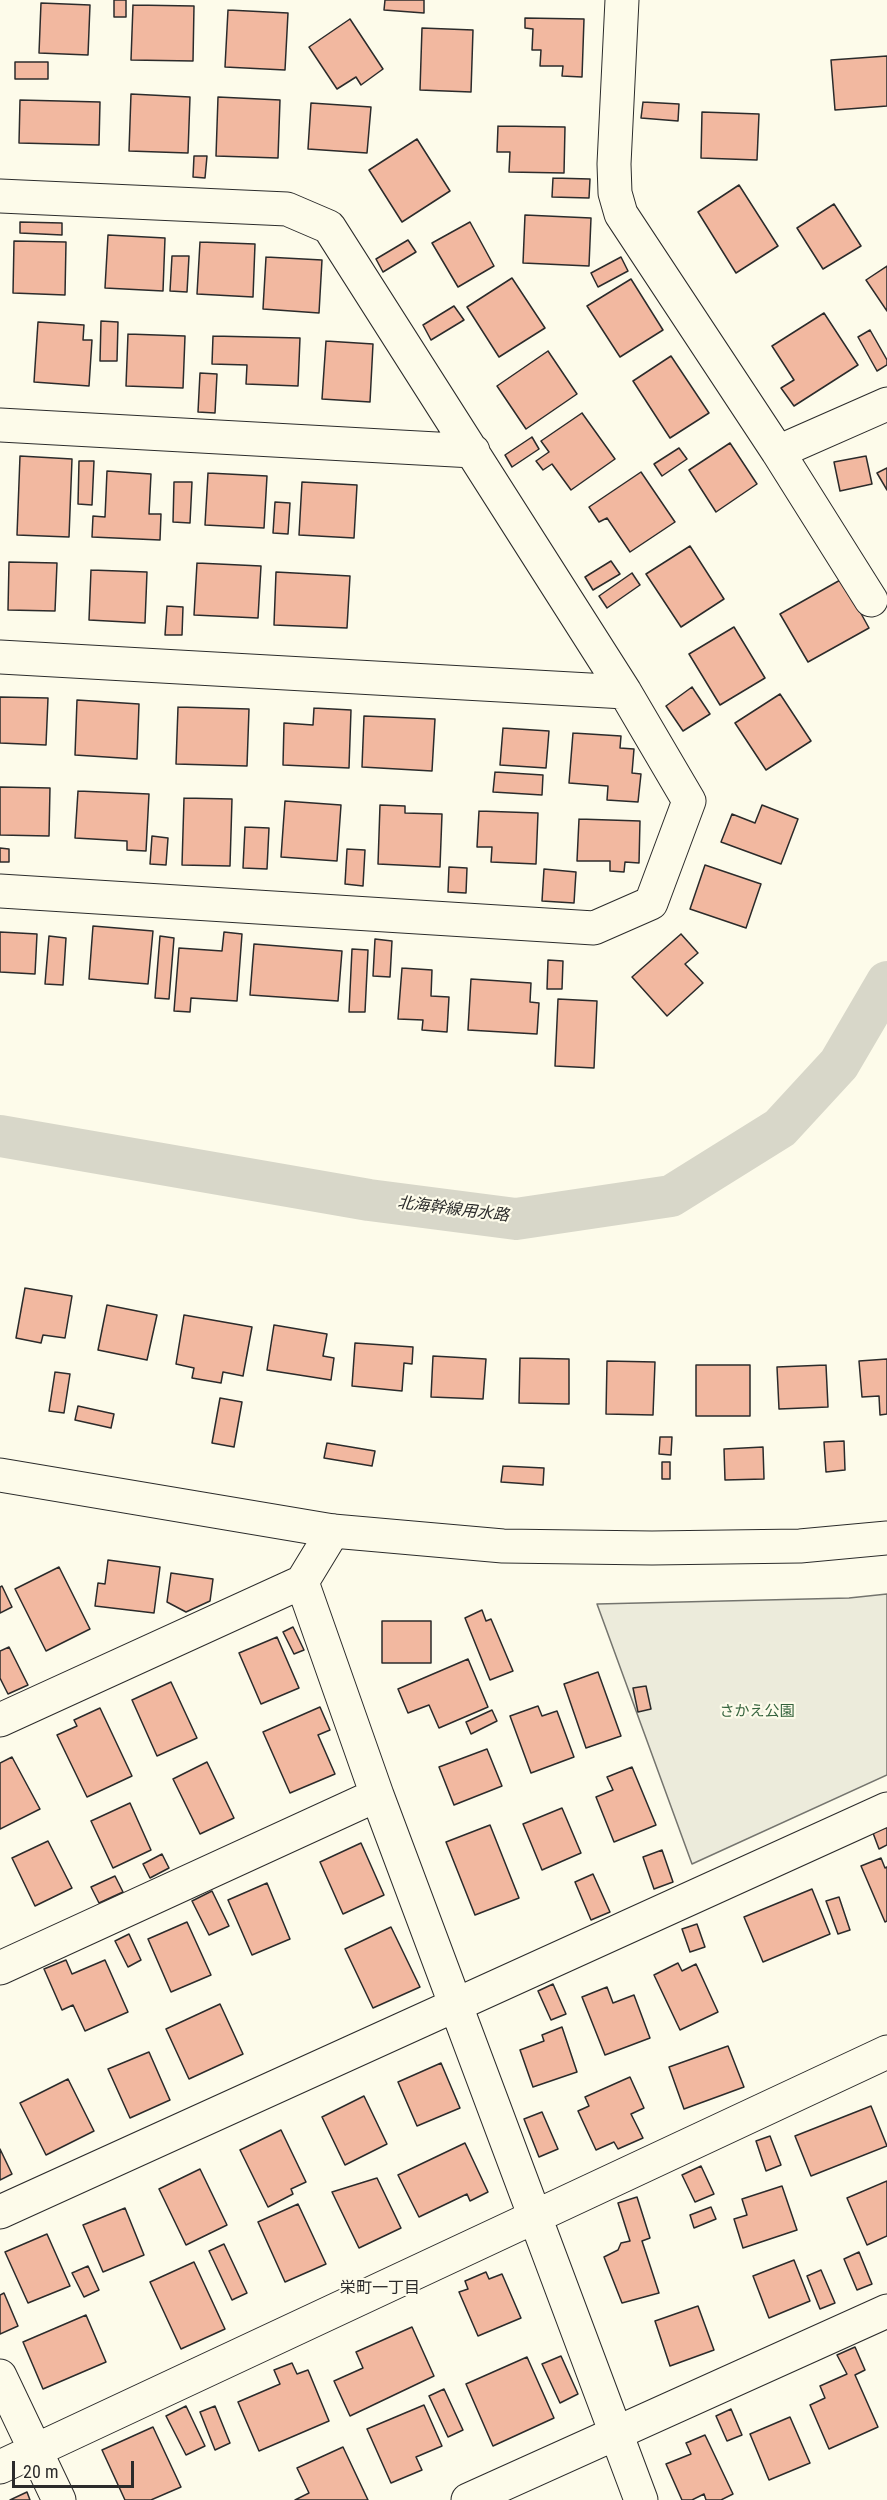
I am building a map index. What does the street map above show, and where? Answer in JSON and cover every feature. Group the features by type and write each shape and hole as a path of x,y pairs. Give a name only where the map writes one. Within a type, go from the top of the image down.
{"street":[{"path":"621,0 614,164 615,194 621,214 778,452 871,600"},
{"path":"0,196 287,209 329,227 626,692 689,801 651,903 594,928 0,891"},
{"path":"778,452 887,404"},
{"path":"0,425 473,451"},
{"path":"0,657 626,692"},
{"path":"0,1475 333,1531 503,1545 629,1548 800,1545 887,1538"},
{"path":"0,1720 302,1582 333,1531"},
{"path":"302,1582 376,1795 641,2500"},
{"path":"0,1968 376,1795"},
{"path":"0,2212 887,1809"},
{"path":"0,2467 887,2052"},
{"path":"468,2500 887,2311"},
{"path":"0,2376 59,2500"}],"green space":[{"name":"さかえ公園","path":"887,1594 887,1775 692,1864 597,1604 849,1598"}],"building":[{"path":"114,0 126,0 126,17 114,17"},
{"path":"385,0 424,0 424,13 384,10"},
{"path":"41,3 90,5 88,55 39,53"},
{"path":"133,5 194,6 193,61 131,60"},
{"path":"228,10 288,13 285,70 225,67"},
{"path":"525,18 584,19 582,77 562,76 563,66 540,66 541,50 532,50 533,29 525,28"},
{"path":"350,19 383,69 361,85 356,77 337,89 309,47"},
{"path":"422,28 473,30 471,92 420,90"},
{"path":"887,56 887,106 835,110 831,60"},
{"path":"15,62 48,62 48,79 15,79"},
{"path":"131,94 190,97 188,153 129,151"},
{"path":"218,97 280,100 278,158 216,156"},
{"path":"20,100 100,102 99,145 19,143"},
{"path":"643,102 679,104 678,121 641,118"},
{"path":"311,103 371,107 367,153 308,149"},
{"path":"702,112 759,114 757,160 701,158"},
{"path":"498,126 565,127 564,173 509,172 510,152 497,152"},
{"path":"417,139 450,191 402,222 369,170"},
{"path":"194,156 207,156 205,178 193,177"},
{"path":"553,178 590,179 589,198 552,197"},
{"path":"739,185 778,246 736,273 698,212"},
{"path":"834,204 861,246 823,269 797,228"},
{"path":"525,215 591,218 589,266 523,263"},
{"path":"20,222 62,223 62,235 20,233"},
{"path":"470,222 494,266 458,287 432,243"},
{"path":"108,235 165,238 163,291 105,288"},
{"path":"408,240 416,252 383,272 376,259"},
{"path":"14,241 66,242 65,295 13,293"},
{"path":"200,242 255,244 253,297 197,294"},
{"path":"172,256 189,256 187,292 170,291"},
{"path":"266,257 322,260 319,313 263,309"},
{"path":"621,257 628,271 598,287 591,273"},
{"path":"887,266 887,311 866,280"},
{"path":"512,278 545,328 499,357 467,307"},
{"path":"631,279 663,330 620,357 587,306"},
{"path":"454,306 464,320 431,340 423,325"},
{"path":"824,313 858,365 794,406 781,388 794,380 772,346"},
{"path":"101,321 118,322 117,361 100,361"},
{"path":"38,322 84,325 83,340 92,340 89,386 34,382"},
{"path":"870,330 887,360 887,365 877,371 858,337"},
{"path":"128,334 185,336 183,388 126,386"},
{"path":"213,336 300,338 298,386 246,384 247,365 212,364"},
{"path":"326,341 373,344 370,402 322,399"},
{"path":"548,351 577,394 526,429 497,386"},
{"path":"671,356 709,413 670,438 633,381"},
{"path":"200,373 217,374 215,413 198,412"},
{"path":"582,413 615,459 571,490 552,464 543,470 536,461 549,452 541,441"},
{"path":"532,437 539,449 512,467 505,455"},
{"path":"730,443 757,484 716,512 689,470"},
{"path":"679,448 687,459 662,476 654,464"},
{"path":"20,456 72,459 69,537 17,535"},
{"path":"866,456 872,484 840,491 834,462"},
{"path":"79,461 94,461 92,505 78,504"},
{"path":"887,468 887,490 877,473"},
{"path":"107,471 151,474 149,514 161,514 160,540 92,537 93,516 105,517"},
{"path":"641,472 675,522 630,552 607,518 599,522 589,507"},
{"path":"208,473 267,476 264,528 205,525"},
{"path":"174,482 192,482 190,523 173,522"},
{"path":"302,482 357,485 354,538 299,535"},
{"path":"275,502 290,503 288,534 273,533"},
{"path":"690,546 724,599 681,627 646,574"},
{"path":"611,561 620,574 593,590 585,577"},
{"path":"9,562 57,563 55,611 8,610"},
{"path":"197,563 261,566 258,618 194,615"},
{"path":"91,570 147,572 145,623 89,620"},
{"path":"276,572 350,576 347,628 274,625"},
{"path":"632,573 640,585 607,608 599,596"},
{"path":"842,579 869,628 808,662 780,614"},
{"path":"167,606 183,607 182,635 165,635"},
{"path":"734,627 765,678 720,705 689,654"},
{"path":"692,687 710,714 683,731 666,706"},
{"path":"780,694 811,741 766,770 735,723"},
{"path":"0,697 48,698 46,745 0,743"},
{"path":"77,700 139,704 137,759 75,755"},
{"path":"178,707 249,709 247,766 176,764"},
{"path":"314,708 351,710 349,768 283,765 284,723 313,725"},
{"path":"364,716 435,719 432,771 362,767"},
{"path":"503,728 549,731 546,768 500,765"},
{"path":"573,733 621,736 620,748 634,749 632,773 641,774 638,802 607,800 608,786 569,783"},
{"path":"495,772 543,775 542,795 493,792"},
{"path":"0,787 50,788 49,836 0,835"},
{"path":"78,791 149,794 146,851 127,850 127,841 75,838"},
{"path":"184,798 232,799 230,866 182,865"},
{"path":"285,801 341,805 337,861 281,857"},
{"path":"380,805 405,806 405,813 442,814 440,867 378,864"},
{"path":"762,805 798,819 781,864 721,842 732,814 755,823"},
{"path":"479,811 538,813 536,864 491,862 492,847 477,847"},
{"path":"579,819 640,821 639,863 625,862 624,872 610,871 610,861 577,861"},
{"path":"245,827 269,828 267,869 243,868"},
{"path":"152,836 168,838 166,865 150,864"},
{"path":"0,848 9,849 9,862 0,862"},
{"path":"347,849 365,850 363,886 345,884"},
{"path":"705,865 761,884 746,928 690,909"},
{"path":"449,867 467,868 466,893 448,892"},
{"path":"544,869 576,872 574,903 542,901"},
{"path":"93,926 153,931 148,984 89,979"},
{"path":"0,932 37,934 35,974 0,972"},
{"path":"224,932 242,934 237,1001 191,998 190,1012 174,1011 179,948 222,951"},
{"path":"681,934 698,953 685,964 703,983 667,1016 632,977"},
{"path":"49,936 66,938 63,985 45,984"},
{"path":"160,936 174,938 169,999 155,998"},
{"path":"375,939 392,941 390,977 373,976"},
{"path":"254,944 342,951 338,1001 250,995"},
{"path":"352,949 368,950 365,1012 349,1012"},
{"path":"548,960 563,961 562,989 547,989"},
{"path":"402,968 432,970 431,996 449,997 447,1032 422,1030 423,1020 398,1019"},
{"path":"471,979 531,983 530,1002 539,1003 537,1034 468,1030"},
{"path":"558,999 597,1001 594,1068 555,1066"},
{"path":"25,1288 72,1296 65,1338 43,1335 41,1343 16,1338"},
{"path":"107,1305 157,1315 147,1360 98,1350"},
{"path":"184,1315 252,1327 243,1376 223,1372 221,1383 192,1378 194,1368 176,1364"},
{"path":"274,1325 327,1334 323,1356 334,1358 331,1380 267,1370"},
{"path":"355,1343 413,1347 412,1364 404,1363 402,1391 352,1386"},
{"path":"433,1356 486,1359 483,1399 431,1397"},
{"path":"520,1358 569,1359 569,1404 519,1403"},
{"path":"887,1359 887,1414 880,1415 879,1396 862,1397 859,1361"},
{"path":"607,1361 655,1362 653,1415 606,1414"},
{"path":"696,1365 750,1365 750,1416 696,1416"},
{"path":"826,1365 828,1407 779,1409 777,1367"},
{"path":"55,1372 70,1374 64,1413 49,1411"},
{"path":"220,1398 242,1402 234,1447 212,1443"},
{"path":"78,1406 114,1414 111,1428 75,1420"},
{"path":"660,1437 672,1437 671,1455 659,1454"},
{"path":"844,1441 845,1470 826,1472 824,1442"},
{"path":"327,1443 375,1451 372,1466 324,1458"},
{"path":"763,1447 764,1479 725,1480 724,1449"},
{"path":"662,1462 670,1462 670,1479 662,1479"},
{"path":"503,1466 544,1468 543,1485 501,1482"},
{"path":"108,1560 160,1567 154,1613 95,1606 98,1583 105,1584"},
{"path":"59,1567 90,1629 46,1651 15,1589"},
{"path":"171,1573 213,1579 210,1601 186,1612 167,1602"},
{"path":"2,1586 12,1607 0,1613 0,1587"},
{"path":"482,1610 486,1621 491,1619 513,1671 490,1680 465,1618"},
{"path":"382,1621 431,1621 431,1663 382,1663"},
{"path":"293,1627 304,1650 294,1654 283,1632"},
{"path":"277,1637 299,1688 261,1704 239,1653"},
{"path":"9,1647 28,1685 8,1694 0,1678 0,1651"},
{"path":"468,1659 488,1707 439,1728 429,1705 408,1713 398,1689"},
{"path":"598,1672 621,1736 586,1748 564,1684"},
{"path":"171,1682 197,1738 157,1756 132,1700"},
{"path":"646,1686 651,1709 638,1712 633,1688"},
{"path":"538,1706 542,1716 557,1711 574,1757 531,1773 510,1716"},
{"path":"320,1707 330,1730 318,1735 335,1774 290,1793 263,1732"},
{"path":"100,1708 132,1776 87,1797 57,1735 77,1726 74,1720"},
{"path":"492,1710 497,1721 471,1734 466,1722"},
{"path":"487,1749 502,1786 454,1805 439,1767"},
{"path":"12,1757 40,1809 0,1829 0,1763"},
{"path":"207,1762 234,1818 200,1834 173,1779"},
{"path":"632,1767 656,1825 614,1842 596,1797 613,1790 607,1777"},
{"path":"130,1803 151,1850 113,1868 91,1821"},
{"path":"562,1808 581,1853 542,1870 523,1824"},
{"path":"490,1825 519,1898 475,1915 446,1842"},
{"path":"887,1827 887,1845 879,1849 873,1833"},
{"path":"48,1841 72,1888 35,1906 12,1858"},
{"path":"361,1843 384,1895 343,1914 320,1862"},
{"path":"662,1850 673,1882 654,1889 643,1857"},
{"path":"162,1854 169,1868 150,1878 143,1864"},
{"path":"881,1858 885,1868 887,1867 887,1921 885,1922 861,1866"},
{"path":"593,1874 610,1912 591,1920 575,1882"},
{"path":"115,1876 123,1892 99,1903 91,1887"},
{"path":"267,1883 290,1939 252,1955 228,1900"},
{"path":"812,1889 830,1934 763,1962 744,1917"},
{"path":"212,1891 229,1926 209,1935 192,1901"},
{"path":"839,1897 850,1930 838,1934 826,1901"},
{"path":"187,1922 211,1975 171,1992 148,1939"},
{"path":"697,1924 705,1947 690,1952 682,1929"},
{"path":"391,1927 420,1987 373,2008 345,1949"},
{"path":"129,1934 141,1960 128,1967 115,1941"},
{"path":"66,1960 72,1974 105,1960 128,2012 85,2031 73,2005 62,2010 44,1969"},
{"path":"678,1963 682,1971 696,1964 718,2012 680,2030 654,1975"},
{"path":"553,1984 566,2014 551,2020 538,1991"},
{"path":"607,1987 613,2003 634,1995 650,2038 605,2055 582,1997"},
{"path":"220,2004 243,2054 189,2079 166,2029"},
{"path":"562,2027 577,2072 533,2087 520,2050 544,2041 542,2035"},
{"path":"728,2046 744,2087 684,2109 669,2067"},
{"path":"149,2052 170,2100 130,2118 108,2069"},
{"path":"441,2063 460,2108 417,2126 398,2082"},
{"path":"630,2077 644,2108 631,2114 643,2138 618,2149 614,2142 596,2150 578,2111 589,2106 585,2097"},
{"path":"68,2079 94,2131 46,2155 20,2103"},
{"path":"364,2096 387,2144 345,2165 322,2117"},
{"path":"871,2106 887,2146 811,2176 795,2136"},
{"path":"542,2112 558,2149 539,2157 524,2119"},
{"path":"281,2130 306,2182 291,2189 293,2194 268,2207 240,2150"},
{"path":"770,2136 781,2165 766,2171 756,2141"},
{"path":"465,2143 488,2192 470,2201 467,2194 419,2217 398,2175"},
{"path":"0,2149 12,2174 0,2180"},
{"path":"701,2166 714,2194 695,2202 682,2175"},
{"path":"200,2169 227,2225 186,2245 159,2189"},
{"path":"377,2178 401,2228 359,2248 332,2192"},
{"path":"887,2181 887,2236 867,2245 847,2198"},
{"path":"782,2186 797,2230 743,2248 734,2219 747,2215 742,2199"},
{"path":"637,2197 650,2238 642,2241 659,2293 622,2303 604,2257 618,2250 621,2243 630,2241 618,2203"},
{"path":"298,2204 326,2264 285,2282 258,2222"},
{"path":"711,2207 716,2219 694,2228 690,2215"},
{"path":"125,2208 144,2255 103,2272 83,2225"},
{"path":"47,2234 70,2286 28,2303 5,2252"},
{"path":"224,2244 247,2293 232,2300 209,2251"},
{"path":"859,2252 872,2284 857,2290 844,2259"},
{"path":"794,2260 810,2301 769,2318 753,2276"},
{"path":"194,2262 225,2329 181,2349 150,2282"},
{"path":"88,2266 99,2290 84,2297 72,2273"},
{"path":"821,2270 835,2303 820,2309 807,2276"},
{"path":"486,2272 489,2279 502,2274 521,2318 478,2336 459,2292 468,2289 465,2281"},
{"path":"4,2293 18,2326 0,2334 0,2295"},
{"path":"698,2306 714,2350 670,2366 655,2321"},
{"path":"86,2315 106,2362 43,2389 23,2342"},
{"path":"412,2327 434,2376 350,2416 334,2381 363,2368 356,2352"},
{"path":"855,2347 865,2370 855,2375 878,2427 829,2449 810,2405 825,2398 820,2386 847,2374 837,2355"},
{"path":"561,2356 578,2394 560,2403 542,2364"},
{"path":"527,2357 554,2418 493,2446 466,2384"},
{"path":"292,2363 297,2374 308,2370 329,2421 259,2451 238,2402 280,2384 274,2370"},
{"path":"444,2389 463,2430 448,2437 429,2396"},
{"path":"424,2405 442,2446 416,2457 422,2470 391,2483 367,2429"},
{"path":"186,2406 205,2446 186,2455 166,2416"},
{"path":"215,2406 230,2443 215,2450 200,2412"},
{"path":"731,2409 742,2435 727,2441 716,2416"},
{"path":"790,2417 810,2463 769,2480 750,2434"},
{"path":"153,2427 181,2487 151,2500 125,2500 102,2450"},
{"path":"705,2435 733,2494 721,2500 706,2500 704,2494 692,2500 682,2500 666,2464 691,2454 686,2443"},
{"path":"343,2447 368,2500 295,2500 309,2493 297,2468"},
{"path":"27,2492 30,2500 10,2500"}],"waterway":[{"name":"北海幹線用水路","path":"0,1136 369,1200 516,1219 671,1196 780,1128 839,1064 887,982"}],"district":[{"name":"栄町一丁目","path":"380,2289"}]}
